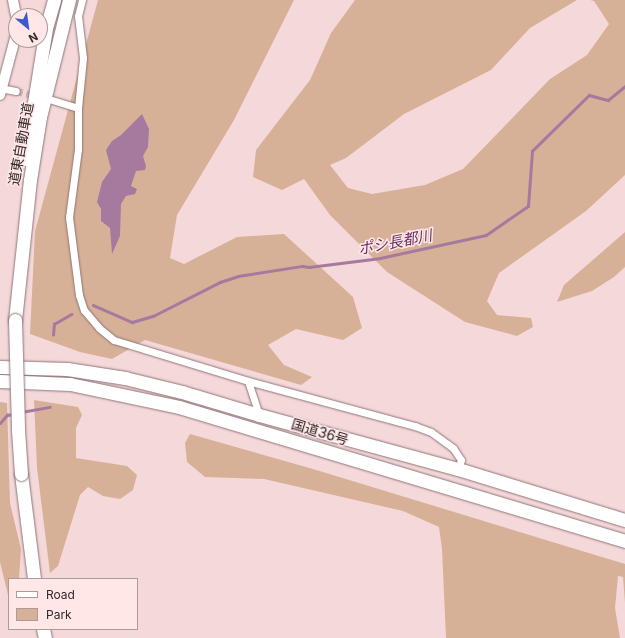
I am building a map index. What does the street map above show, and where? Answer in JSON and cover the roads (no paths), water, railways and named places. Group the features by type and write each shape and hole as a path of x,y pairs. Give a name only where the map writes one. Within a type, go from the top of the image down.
{"highway":[{"name":"道東自動車道","path":"34,578 21,474 18,430 15,320 17,242 22,181 30,117 46,28 54,0"},
{"name":"道東自動車道","path":"15,320 30,180 40,117 69,0"},
{"name":"国道36号","path":"0,367 67,369 124,378 182,392 259,415 458,469 625,520"},
{"name":"国道36号","path":"0,381 70,384 180,407 625,541"}],"street":[{"path":"82,0 78,16 83,58 78,108 78,149 69,217 79,295 84,310 99,328 114,340 248,381 425,430 453,448 461,460 458,469"},
{"path":"12,48 1,90 16,91"},
{"path":"52,100 78,108"},
{"path":"248,381 259,415"}],"waterway":[{"name":"ポシ長都川","path":"93,305 132,322 153,316 220,282 238,276 302,266 309,267 380,258 486,235 528,206 532,151 589,95 608,100 625,86"},
{"name":"ポシ長都川","path":"53,335 54,324 71,314"},
{"name":"ポシ長都川","path":"21,412 50,407"},
{"name":"ポシ長都川","path":"0,423 7,415 14,414"}],"tunnel":[{"path":"16,91 37,96"}]}
